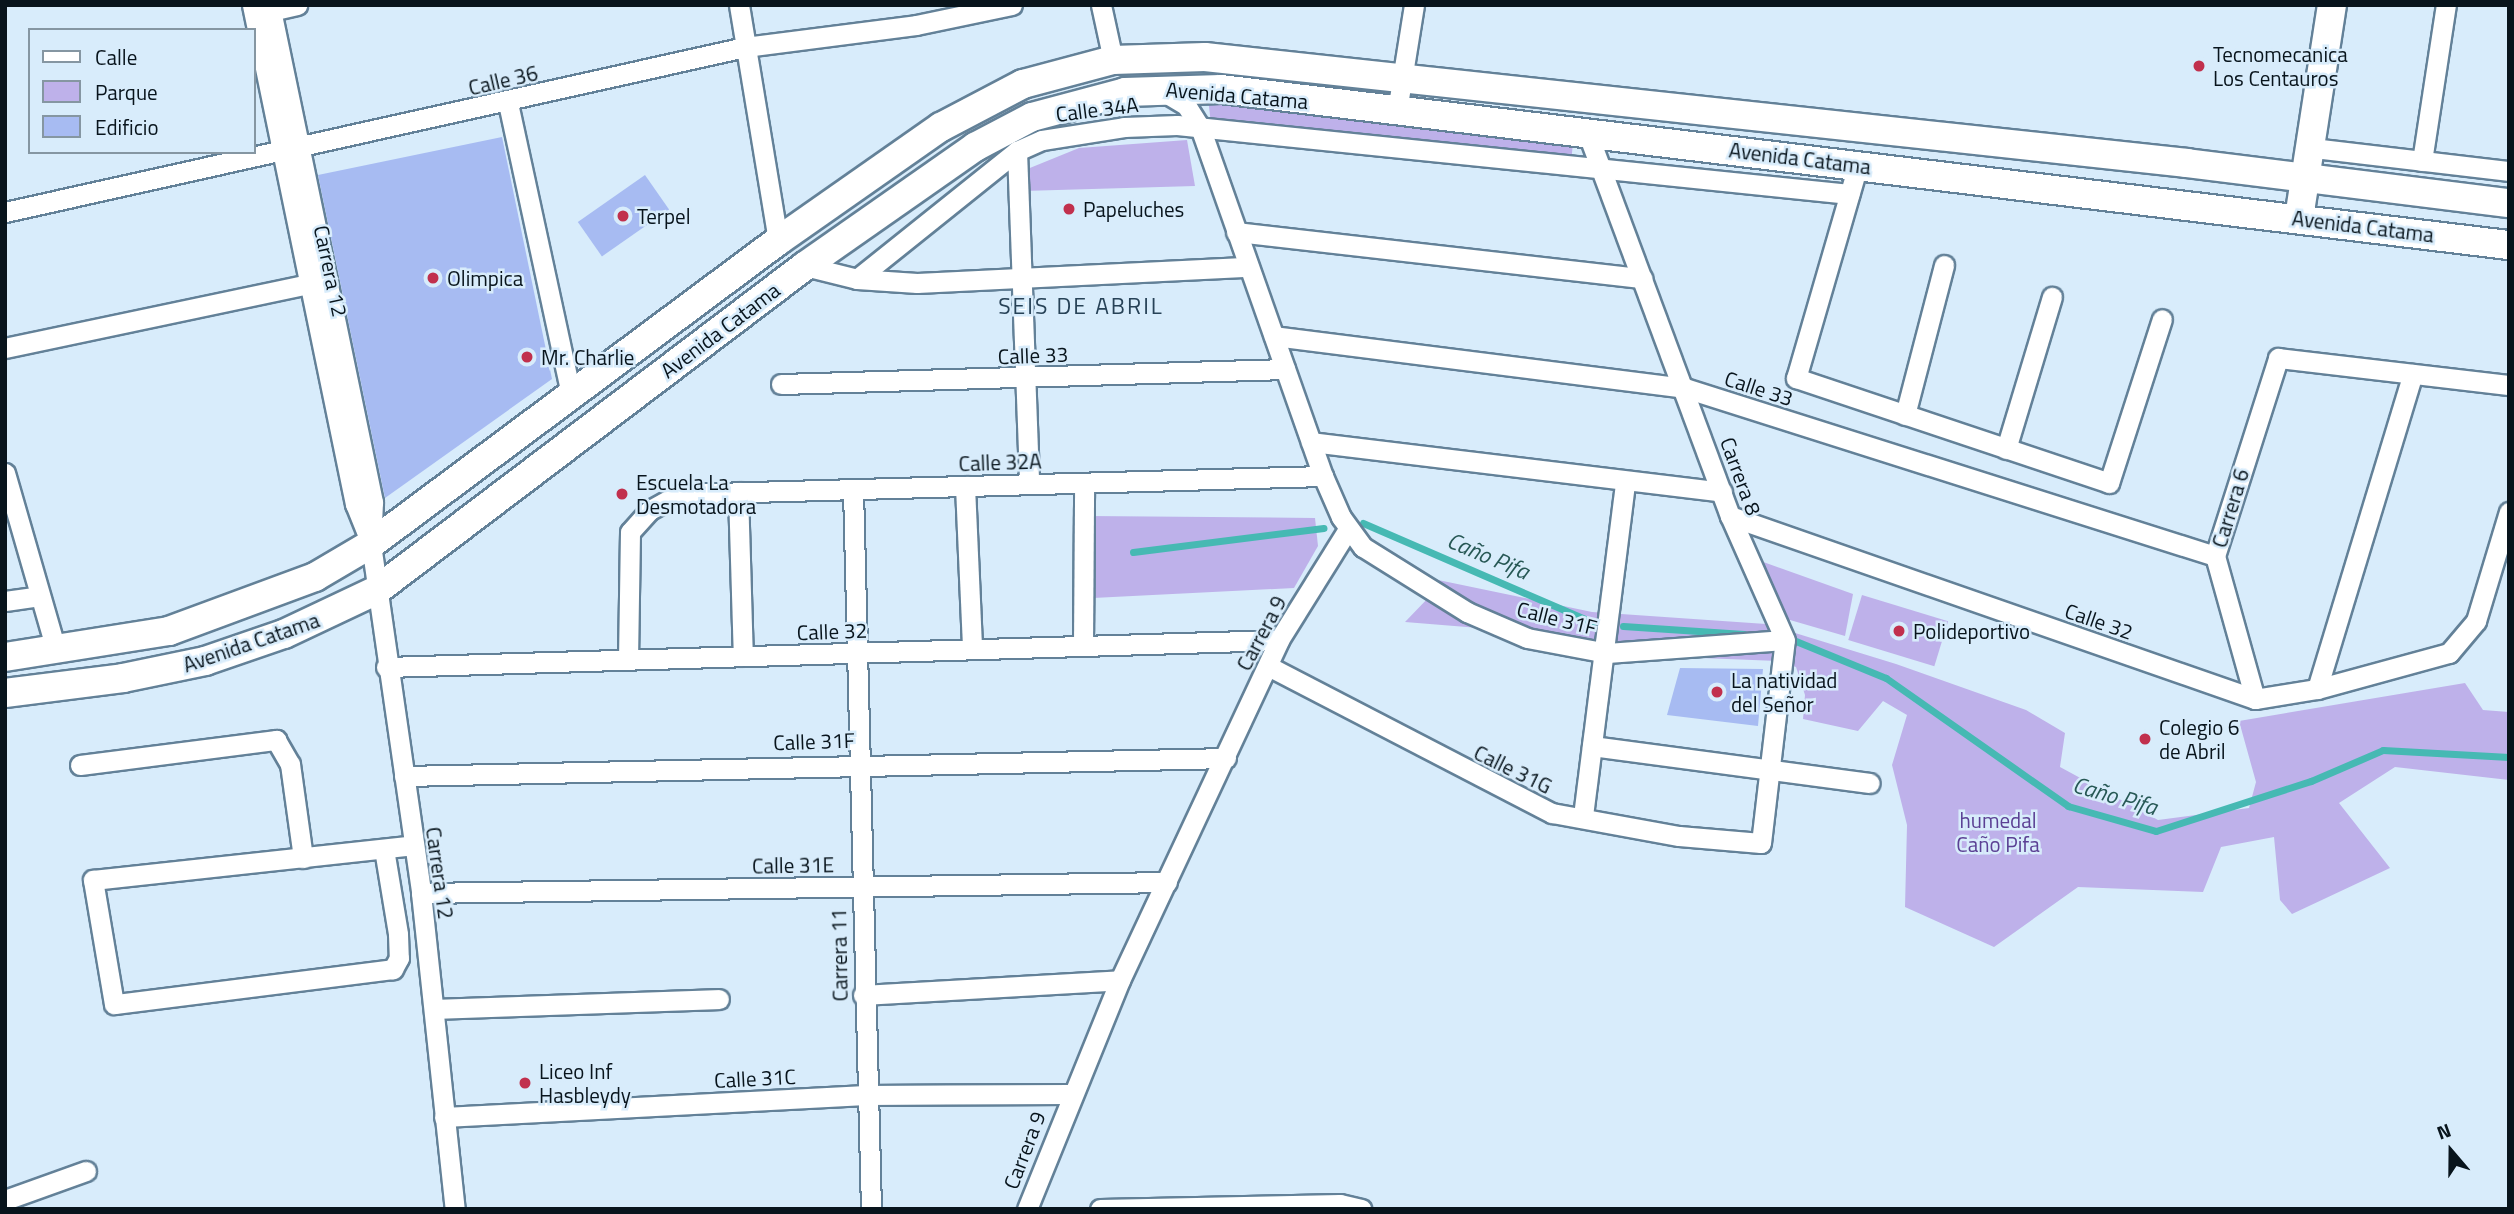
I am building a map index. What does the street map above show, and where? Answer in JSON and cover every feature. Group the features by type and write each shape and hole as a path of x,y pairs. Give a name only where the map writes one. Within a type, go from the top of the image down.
{"main road":[{"path":"2299,218 2313,148 2332,5"},
{"name":"Avenida Catama","path":"5,657 157,634 231,612 314,577 371,544 778,240 967,111 1023,84 1113,60 1205,57 2307,177 2509,204"},
{"name":"Avenida Catama","path":"5,693 205,661 284,634 377,590 805,266 1003,131 1083,100 1157,88 1221,89 1858,164 2509,246"}],"street":[{"name":"Carrera 12","path":"251,5 268,19 318,282 373,502 371,544 386,667 421,893 455,1209"},
{"path":"268,19 298,5"},
{"path":"739,5 778,240"},
{"name":"Calle 36","path":"5,212 508,103 745,47 916,25 1012,5"},
{"path":"1101,5 1113,60"},
{"path":"1397,111 1400,78 1414,5"},
{"path":"2422,160 2446,5"},
{"path":"1157,88 1186,105 1200,127 1323,476 1348,529"},
{"path":"508,103 571,394"},
{"name":"Calle 34A","path":"857,279 1017,151 1096,129 1200,127 1849,194"},
{"name":"Carrera 8","path":"1588,134 1685,388 1730,516 1785,640"},
{"path":"2313,148 2509,171"},
{"path":"1017,151 1029,484"},
{"path":"1858,164 1797,378 2109,483 2162,318"},
{"path":"1237,232 1642,278"},
{"path":"1905,415 1944,265"},
{"path":"805,266 857,279 1023,278 1249,267"},
{"path":"5,348 318,282"},
{"path":"2006,449 2052,297"},
{"name":"Calle 33","path":"1274,336 1685,388 2215,555"},
{"name":"Carrera 6","path":"2255,699 2215,555 2278,358 2413,374"},
{"name":"Calle 33","path":"781,384 1285,369"},
{"path":"2317,689 2413,374 2509,385"},
{"path":"1311,442 1625,484 1721,492"},
{"path":"5,473 56,650"},
{"name":"Calle 32A","path":"628,660 630,532 650,510 679,494 1323,476"},
{"path":"1083,646 1084,483"},
{"path":"1583,816 1607,653 1625,484"},
{"path":"965,486 972,649"},
{"name":"Carrera 11","path":"853,489 865,1095 871,1209"},
{"path":"738,492 743,656"},
{"name":"Calle 32","path":"1730,516 2255,699 2317,689 2440,658 2457,647 2476,621 2509,512"},
{"name":"Carrera 9","path":"1027,1209 1070,1094 1120,980 1279,640 1348,529"},
{"name":"Calle 31F","path":"1348,529 1401,574 1467,612 1527,638 1607,653 1785,640"},
{"path":"5,601 40,596"},
{"name":"Calle 32","path":"386,667 1279,640"},
{"path":"1768,773 1785,640"},
{"name":"Calle 31G","path":"1268,666 1519,800 1552,813 1583,816 1679,835 1761,843 1768,773"},
{"path":"80,765 276,740 290,764 303,858"},
{"path":"1592,746 1768,773 1870,783"},
{"name":"Calle 31F","path":"404,776 858,762 1226,758"},
{"path":"384,849 398,934 399,958 393,969 114,1004 93,880 414,845"},
{"name":"Calle 31E","path":"421,893 1167,882"},
{"path":"863,995 1120,980"},
{"path":"435,1009 719,999"},
{"name":"Calle 31C","path":"444,1117 865,1095 1070,1094"},
{"path":"5,1200 86,1171"},
{"path":"1100,1209 1340,1204 1361,1209"}],"green space":[{"path":"1208,98 1573,142 1571,164 1211,124"},
{"path":"1187,140 1195,186 1023,191 1020,172 1079,148"},
{"path":"1088,516 1315,518 1318,546 1294,588 1093,598"},
{"path":"1741,554 1853,594 1845,636 1769,614"},
{"name":"humedal Caño Pifa","path":"1414,575 1592,612 1766,624 1896,664 2026,710 2065,733 2060,767 2158,820 2249,808 2256,782 2239,721 2465,683 2483,710 2509,712 2509,780 2395,767 2339,803 2390,868 2292,914 2280,900 2274,837 2221,847 2203,892 2078,887 1994,947 1905,907 1907,825 1892,765 1907,715 1883,701 1858,731 1803,719 1805,695 1796,667 1778,661 1547,652 1479,628 1405,622 1431,595"},
{"name":"Polideportivo","path":"1862,595 1948,621 1934,666 1848,640"}],"building":[{"name":"Olimpica","path":"502,137 552,379 385,498 318,175"},
{"name":"Terpel","path":"645,175 669,209 602,256 578,222"},
{"name":"La natividad del Señor","path":"1680,668 1763,669 1758,726 1667,715"}],"waterway":[{"name":"Caño Pifa","path":"1363,523 1599,625"},
{"name":"Caño Pifa","path":"1133,552 1323,528"},
{"name":"Caño Pifa","path":"1623,626 1744,634"},
{"name":"Caño Pifa","path":"1786,637 1886,678 2068,806 2156,831 2311,781 2383,750 2509,757"}],"place":[{"name":"Tecnomecanica Los Centauros","path":"2199,66"},
{"name":"Papeluches","path":"1069,209"},
{"name":"Terpel","path":"623,216"},
{"name":"Olimpica","path":"433,278"},
{"name":"Mr. Charlie","path":"527,357"},
{"name":"Escuela La Desmotadora","path":"622,494"},
{"name":"Polideportivo","path":"1899,631"},
{"name":"La natividad del Señor","path":"1717,692"},
{"name":"Colegio 6 de Abril","path":"2145,739"},
{"name":"Liceo Inf Hasbleydy","path":"525,1083"}],"district":[{"name":"SEIS DE ABRIL","path":"1081,306"}]}
